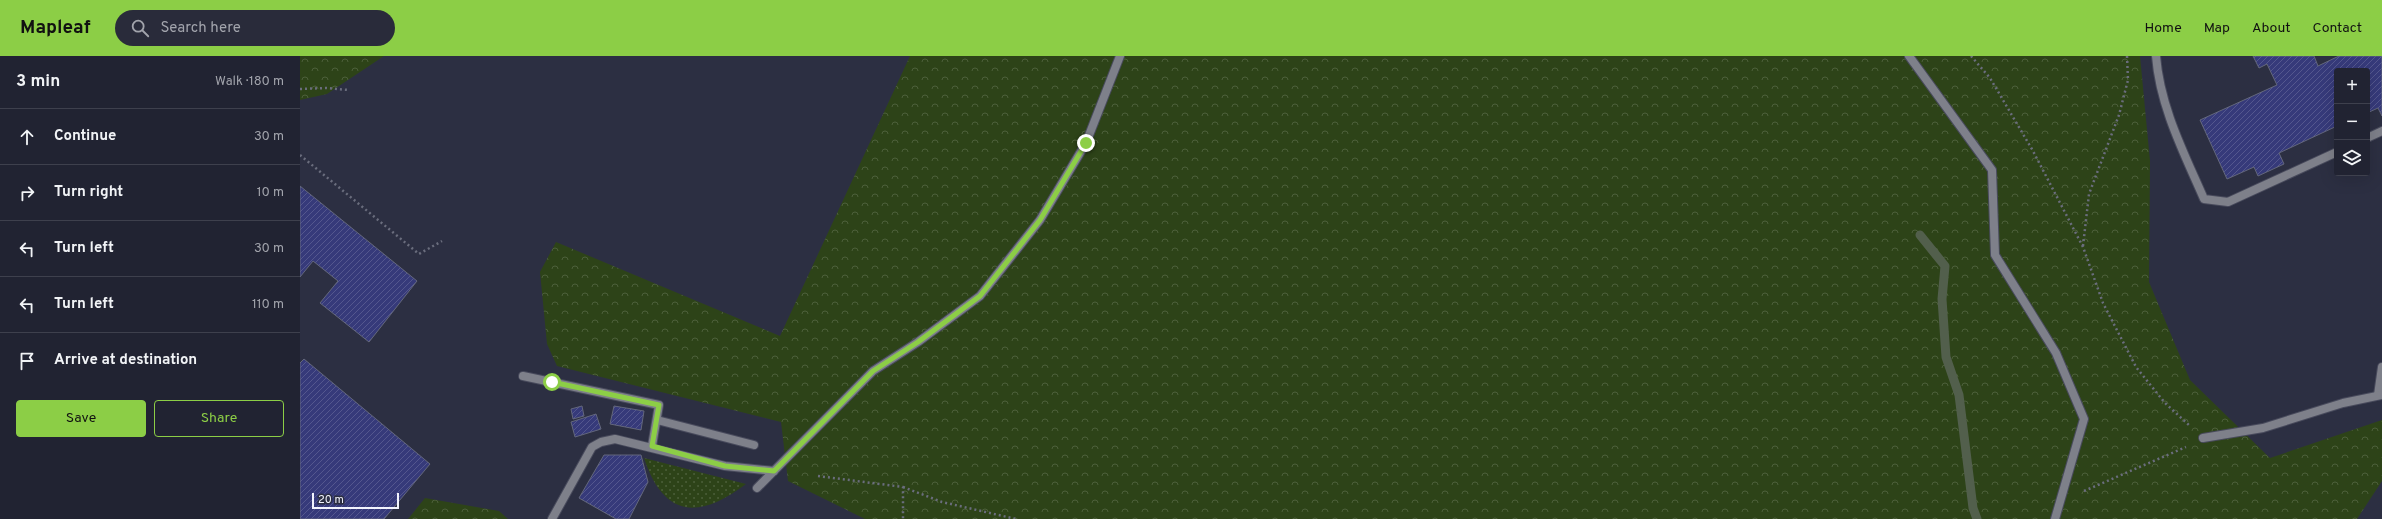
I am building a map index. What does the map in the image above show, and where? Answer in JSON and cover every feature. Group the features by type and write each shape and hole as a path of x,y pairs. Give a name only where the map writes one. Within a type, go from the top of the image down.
{"street":[{"path":"757,488 873,371 918,342 980,296 1040,220 1086,143 1120,56"},
{"path":"1909,56 1992,170 1995,255 2056,353 2084,419 2058,502 2055,519"},
{"path":"2156,56 2157,69 2172,125 2204,199 2228,202 2334,153"},
{"path":"2370,137 2382,131"},
{"path":"2203,438 2263,428 2343,403 2380,395 2382,367"},
{"path":"523,376 659,405 652,446"},
{"path":"657,420 754,445"},
{"path":"552,519 592,447 601,442 615,439 652,446 725,466 774,471"}],"path":[{"path":"1972,56 1990,78 2033,151 2083,246 2103,303 2136,367 2165,403 2203,438 2058,502"},
{"path":"2083,246 2089,194 2119,115 2128,80 2127,56"},
{"path":"300,89 326,88 349,90"},
{"path":"300,154 419,254 442,240"},
{"path":"818,476 903,487 942,502 1016,519"},
{"path":"903,487 903,519"}],"green space":[{"path":"300,56 384,56 327,94 300,100"},
{"path":"910,56 2140,56 2150,161 2149,282 2190,380 2270,458 2382,420 2382,481 2357,519 865,519 788,481 781,422 557,366 547,344 540,272 556,242 780,336"},
{"path":"644,458 746,484 713,503 699,507 685,507 673,502 662,493 652,478"},
{"path":"425,498 499,511 508,519 408,519"}],"building":[{"path":"2253,56 2314,56 2318,66 2339,56 2382,56 2382,116 2378,108 2370,112 2370,68 2334,68 2334,127 2279,153 2284,164 2258,176 2254,167 2227,179 2200,120 2277,85 2267,64 2259,68"},
{"path":"300,186 417,281 369,342 320,303 338,281 313,261 300,277"},
{"path":"304,359 430,464 384,519 300,519 300,363"},
{"path":"582,406 584,416 573,419 571,409"},
{"path":"614,406 644,411 641,430 610,424"},
{"path":"596,414 601,429 575,437 571,422"},
{"path":"604,455 641,455 648,482 629,519 616,519 579,498"}],"waterway":[{"path":"1920,235 1945,266 1942,299 1946,357 1959,395 1973,508 1977,519"}],"route":[{"path":"552,382 659,405 652,446 725,466 774,471 873,371 918,342 980,296 1040,220 1086,143"}]}
